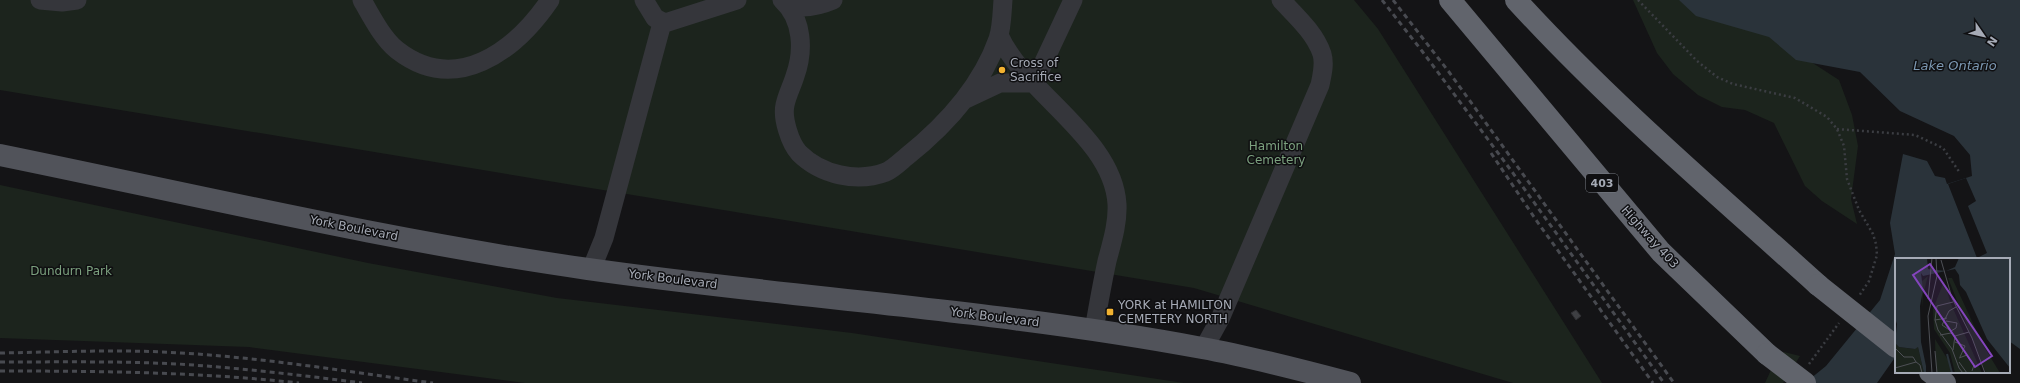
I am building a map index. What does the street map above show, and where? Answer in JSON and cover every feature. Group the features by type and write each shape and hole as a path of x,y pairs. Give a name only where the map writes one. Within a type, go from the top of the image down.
{"highway":[{"name":"Highway 403","path":"1450,0 1661,252 1767,354 1805,383"},
{"path":"1516,0 1551,38 1668,150 1818,285 1895,346"}],"main road":[{"name":"York Boulevard","path":"0,155 468,251 591,270 1094,330 1204,348 1276,364 1350,383"}],"lane":[{"path":"40,0 62,2 77,0"},
{"path":"362,0 374,22 396,50 424,66 448,70 464,69 500,53 541,14 550,0"},
{"path":"644,0 655,18 662,22 737,0"},
{"path":"785,3 794,7 820,6 833,0"},
{"path":"785,3 798,23 800,53 796,75 784,106 785,127 799,152 823,170 852,178 887,172 931,137 963,100 983,70 999,35 1003,0"},
{"path":"1034,83 1073,0"},
{"path":"1204,348 1220,319 1320,85 1323,70 1322,54 1308,28 1281,0"},
{"path":"591,270 604,238 662,22"},
{"path":"999,35 1016,63 1099,154 1111,177 1117,203 1116,221 1099,296 1094,330"},
{"path":"963,100 970,95 1000,83 1034,83"}],"path":[{"path":"1638,0 1697,61 1717,77 1733,84 1795,98 1827,117 1837,129 1844,146 1847,179 1859,210 1873,234 1877,255"},
{"path":"1837,129 1915,135 1943,148 1960,173"}],"green space":[{"name":"Hamilton Cemetery","path":"0,0 1354,0 1378,29 1602,383 1513,383 1194,288 0,90"},
{"path":"1633,0 1721,0 1740,16 1839,80 1852,115 1858,146 1851,199 1857,224 1822,201 1805,186 1774,123 1745,110 1722,107 1698,95 1673,74 1657,53"},
{"name":"Dundurn Park","path":"0,185 368,263 557,298 852,333 1184,383 525,383 249,347 0,338"},
{"path":"1784,352 1800,356 1783,383 1765,383 1776,359"}],"water":[{"name":"Lake Ontario","path":"1679,0 2020,0 2020,349 2010,342 2010,258 1895,258 1895,357 1877,383 1805,383 1826,366 1880,300 1895,254 1890,223 1903,154 1927,161 1935,176 1945,178 1947,184 1972,176 1970,155 1954,136 1900,111 1860,72 1796,60 1769,37 1696,16"}],"pier":[{"path":"1966,178 1976,201 1968,206 1987,253 1977,258 1948,184"}],"building":[{"path":"1576,310 1581,316 1576,320 1571,313"}],"railway":[{"path":"1382,0 1510,169 1664,383"},
{"path":"1393,0 1449,72 1674,383"},
{"path":"1491,153 1536,220 1653,383"},
{"path":"0,353 113,351 213,355 433,383"},
{"path":"0,362 111,362 178,364 270,372 362,383"},
{"path":"0,371 187,374 299,383"}],"place":[{"name":"Cross of Sacrifice","path":"1002,70"},
{"name":"YORK at HAMILTON CEMETERY NORTH","path":"1110,312"}]}
